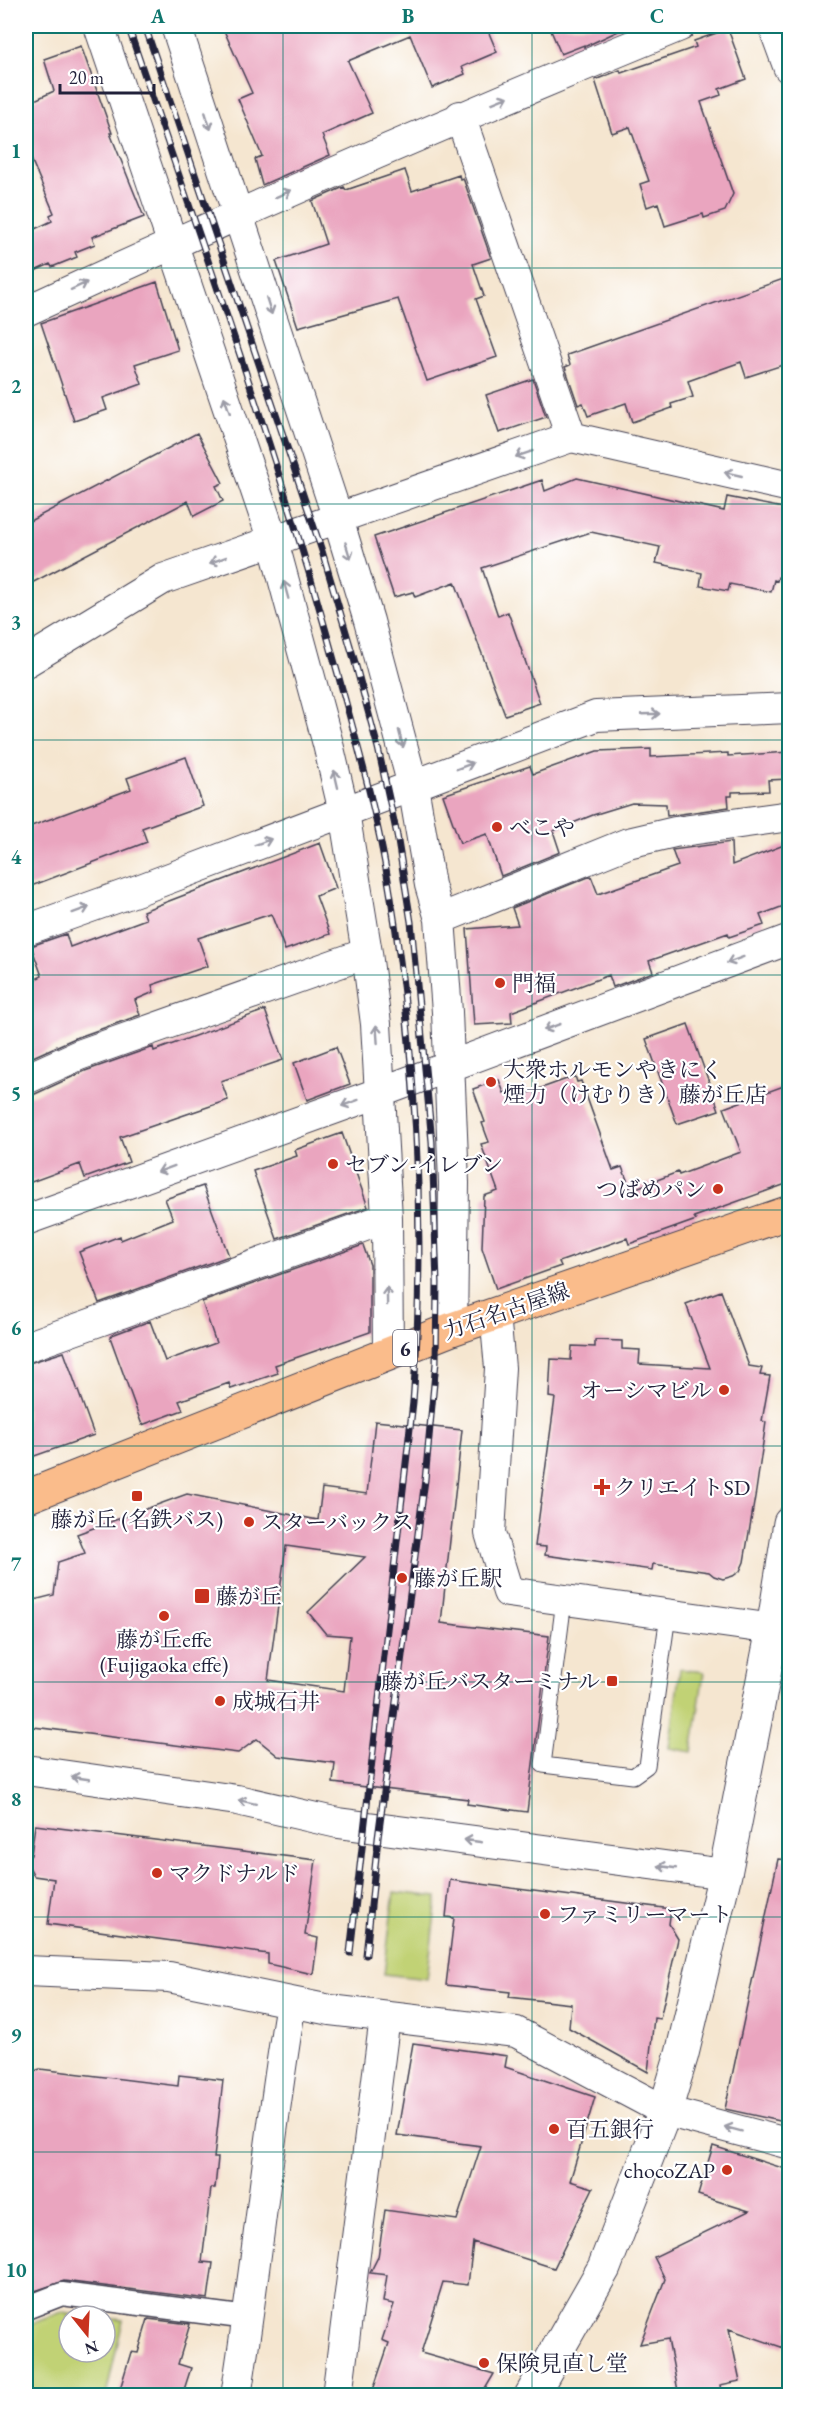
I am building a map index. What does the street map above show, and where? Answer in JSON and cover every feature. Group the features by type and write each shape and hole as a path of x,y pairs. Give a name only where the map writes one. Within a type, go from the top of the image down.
{"main road":[{"name":"力石名古屋線","path":"26,1497 452,1329 789,1212"}],"street":[{"path":"99,26 273,541 344,812 376,1024 387,1218 388,1355"},
{"path":"176,26 338,519 372,632 413,786 430,885 440,920 454,1183 452,1329"},
{"path":"26,311 172,243 460,116 680,26"},
{"path":"775,26 789,67"},
{"path":"460,116 571,437"},
{"path":"26,662 163,579 571,437 789,487"},
{"path":"26,930 596,716 789,708"},
{"path":"440,920 628,843 675,832 789,816"},
{"path":"26,1220 381,1092 789,939"},
{"path":"26,1079 79,1056 367,953"},
{"path":"26,1347 387,1218"},
{"path":"495,1314 500,1368 490,1533 508,1592 781,1631"},
{"path":"531,2396 604,2268 664,2110 682,2054 781,1631 789,1523"},
{"path":"26,1770 237,1800 338,1823 725,1874"},
{"path":"26,1971 169,1977 291,2002 385,2017 516,2032 664,2110 789,2144"},
{"path":"236,2396 275,2098 291,2002"},
{"path":"337,2396 385,2017"},
{"path":"26,2308 62,2294 248,2318"}],"lane":[{"path":"564,1600 543,1765 633,1776 647,1766 668,1615"}],"green space":[{"path":"680,1669 704,1672 692,1752 669,1748"},
{"path":"394,1892 437,1897 427,1979 384,1974"},
{"path":"57,2314 57,2364 113,2364 106,2395 26,2395 26,2326"},
{"path":"117,2319 123,2320 117,2346"}],"building":[{"path":"222,26 486,26 497,52 462,67 465,74 432,88 410,35 348,61 372,113 322,135 330,155 262,185 255,159 262,156 238,99 252,93"},
{"path":"549,26 629,26 584,47 584,45 561,54"},
{"path":"728,29 746,79 719,89 721,95 701,102 733,194 725,211 704,218 703,214 665,226 658,203 647,207 640,184 649,181 630,127 612,133 595,80 696,47 694,41"},
{"path":"81,46 112,133 110,133 144,217 92,237 95,244 75,252 77,257 52,267 50,264 26,275 26,233 52,221 50,215 54,213 26,147 26,104 54,91 44,59"},
{"path":"405,170 412,191 459,175 460,179 463,178 491,258 473,264 484,296 476,299 497,357 427,381 398,299 298,327 276,261 326,244 312,201 344,187 346,190"},
{"path":"789,277 789,363 746,377 741,362 688,381 693,397 671,404 672,408 632,422 626,403 588,416 583,403 578,405 565,367 570,365 567,355"},
{"path":"157,282 178,350 135,364 142,384 103,398 107,410 74,421 41,323"},
{"path":"533,379 546,417 499,433 486,395"},
{"path":"197,433 223,483 216,486 223,501 194,516 188,501 26,586 26,523"},
{"path":"577,478 724,511 727,497 789,509 789,579 778,577 777,581 774,580 771,592 730,584 728,591 700,586 702,573 656,563 660,547 591,532 482,568 498,616 508,612 540,703 505,715 455,582 415,597 413,592 394,597 374,537 542,480 545,491"},
{"path":"651,749 651,757 789,752 789,779 768,780 769,791 732,792 732,796 728,796 729,807 667,816 666,804 632,803 593,815 553,831 560,852 501,876 487,834 460,843 443,795 530,766 533,774 597,751"},
{"path":"186,757 203,806 142,828 147,842 26,888 26,828 131,789 127,778"},
{"path":"731,842 732,865 789,843 789,904 760,915 764,925 729,937 728,933 649,961 653,972 613,987 609,975 511,1012 512,1023 474,1025 467,929 518,925 512,908 591,876 598,894 678,866 672,850"},
{"path":"320,843 336,888 316,896 330,934 285,950 271,914 198,938 208,966 152,985 154,992 135,1000 140,1015 73,1039 26,1060 26,984 42,976 31,946 66,934 70,947 146,919 143,911"},
{"path":"265,1010 283,1060 221,1081 228,1100 120,1137 129,1162 85,1178 80,1164 26,1184 26,1096 33,1095 85,1071 153,1047 154,1051"},
{"path":"688,1024 719,1110 677,1124 646,1039"},
{"path":"336,1047 350,1084 307,1100 294,1063"},
{"path":"575,1076 577,1082 581,1081 613,1170 622,1167 631,1190 741,1152 724,1108 789,1084 789,1183 694,1217 696,1220 629,1244 627,1238 559,1262 561,1266 496,1289 482,1248 484,1196 498,1191 481,1144 489,1142 482,1123 485,1122 473,1089 499,1080 504,1093 526,1086 528,1093"},
{"path":"342,1133 368,1207 277,1239 253,1171 297,1156 295,1150"},
{"path":"203,1186 229,1256 99,1303 79,1252 120,1236 121,1240 173,1219 165,1199"},
{"path":"363,1245 370,1265 370,1332 275,1365 278,1373 231,1389 229,1383 179,1401 183,1410 142,1425 110,1337 112,1335 150,1321 165,1361 216,1343 202,1302"},
{"path":"721,1291 749,1366 762,1368 760,1375 770,1376 762,1421 766,1422 756,1491 744,1562 740,1571 723,1579 709,1572 653,1564 652,1570 545,1555 546,1547 535,1546 555,1398 549,1397 551,1359 571,1360 572,1346 595,1347 595,1340 622,1341 622,1349 640,1350 639,1364 710,1368 686,1304"},
{"path":"64,1352 94,1435 26,1459 26,1364"},
{"path":"375,1421 462,1430 441,1623 549,1636 527,1812 467,1804 468,1799 333,1783 335,1763 278,1756 257,1739 238,1753 26,1726 26,1602 54,1595 58,1562 85,1553 77,1534 187,1494 318,1520 322,1488 367,1494","holes":["286,1546 365,1557 308,1612 326,1634 350,1636 344,1691 268,1680"]},
{"path":"35,1825 316,1860 305,1935 318,1938 313,1974 268,1964 268,1954 48,1924 54,1879 34,1876 26,1861 31,1855"},
{"path":"778,1859 789,1860 789,2123 725,2109"},
{"path":"450,1880 671,1909 669,1924 678,1939 660,2019 654,2018 648,2072 569,2028 571,2004 509,1997 510,1992 446,1985 454,1918 446,1917"},
{"path":"413,2043 507,2056 505,2067 595,2097 570,2181 593,2188 554,2268 473,2242 468,2285 443,2282 421,2353 494,2374 481,2396 371,2396 389,2343 382,2340 394,2304 383,2302 387,2275 370,2273 378,2257 385,2210 457,2220 481,2146 397,2135"},
{"path":"40,2069 178,2086 179,2075 223,2080 214,2158 218,2158 215,2188 211,2188 202,2262 213,2263 208,2299 64,2281 26,2294 26,2074"},
{"path":"713,2146 789,2170 789,2333 784,2348 729,2329 740,2381 720,2385 721,2391 702,2396 679,2396 668,2339 640,2344 665,2279 654,2257 749,2211 698,2195"},
{"path":"148,2319 190,2324 178,2364 191,2368 182,2396 118,2396 131,2352 138,2353"}],"railway":[{"path":"128,26 206,253 305,558 363,765 385,865 400,960 417,1149 419,1212 417,1339 413,1402 350,1953"},
{"path":"145,26 322,551 378,748 397,835 411,922 432,1142 437,1283 436,1362 425,1480 378,1838 366,1955"}],"place":[{"name":"べこや","path":"497,827"},
{"name":"門福","path":"500,983"},
{"name":"大衆ホルモンやきにく 煙力（けむりき）藤が丘店","path":"491,1082"},
{"name":"セブン-イレブン","path":"333,1164"},
{"name":"つばめパン","path":"718,1189"},
{"name":"オーシマビル","path":"724,1390"},
{"name":"クリエイトSD","path":"602,1487"},
{"name":"藤が丘 (名鉄バス)","path":"137,1496"},
{"name":"スターバックス","path":"249,1522"},
{"name":"藤が丘駅","path":"402,1578"},
{"name":"藤が丘","path":"202,1596"},
{"name":"藤が丘effe (Fujigaoka effe)","path":"164,1616"},
{"name":"藤が丘バスターミナル","path":"612,1681"},
{"name":"成城石井","path":"220,1701"},
{"name":"マクドナルド","path":"157,1873"},
{"name":"ファミリーマート","path":"545,1914"},
{"name":"百五銀行","path":"554,2129"},
{"name":"chocoZAP","path":"727,2170"},
{"name":"保険見直し堂","path":"484,2363"}]}
